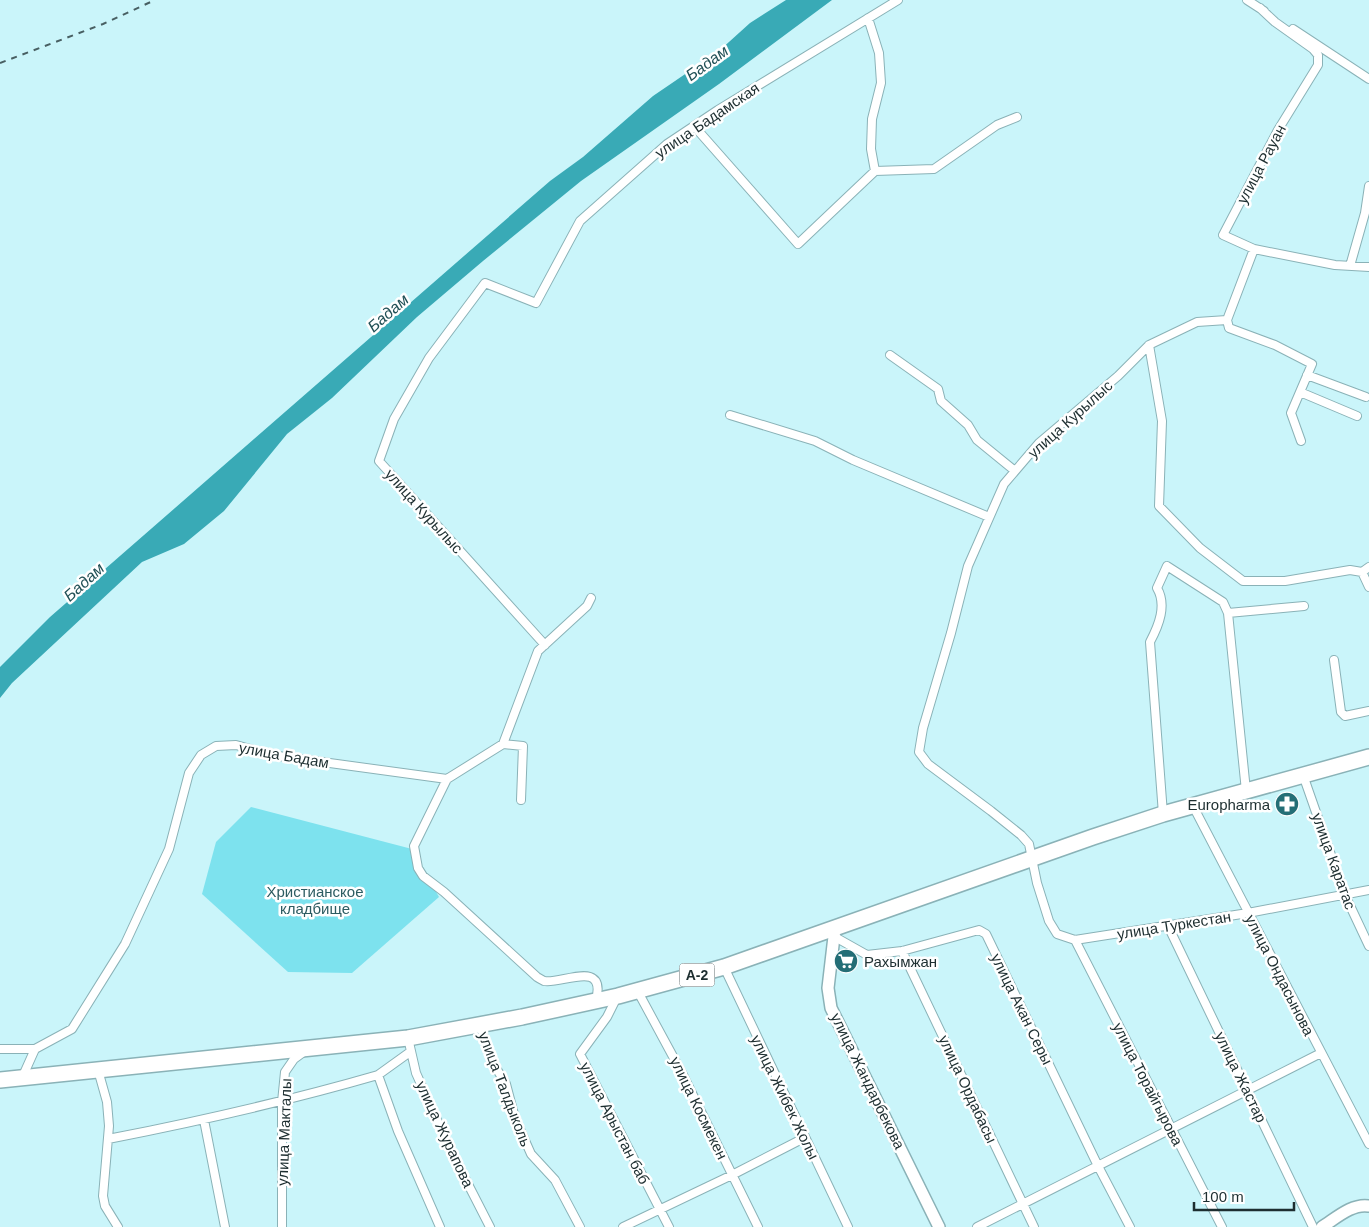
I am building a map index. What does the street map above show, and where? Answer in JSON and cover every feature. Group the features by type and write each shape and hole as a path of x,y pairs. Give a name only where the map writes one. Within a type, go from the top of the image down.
{"highway":[{"name":"A-2","path":"0,1080 310,1047 409,1045 480,1025 618,996 724,967 835,932 1093,837 1163,814 1369,757"}],"street":[{"name":"улица Бадамская","path":"536,303 580,222 667,144 898,0"},
{"path":"1247,0 1369,79"},
{"name":"улица Рауан","path":"1254,249 1224,235 1278,130 1318,65 1318,55 1312,49 1275,22 1260,8"},
{"path":"868,18 879,53 881,83 872,119 871,149 875,171"},
{"path":"694,126 798,244 875,171 934,169 997,125 1017,117"},
{"path":"1350,266 1365,213 1369,186"},
{"path":"1301,441 1291,413 1312,364 1275,345 1229,328 1227,320 1254,249 1336,265 1369,267"},
{"name":"улица Курылыс","path":"536,303 485,283 429,358 394,419 379,461 545,645"},
{"name":"улица Курылыс","path":"1032,859 1029,844 1021,835 928,764 919,752 922,728 951,633 968,566 1004,484 1039,443 1118,376 1149,345 1197,322 1227,320"},
{"path":"1149,345 1162,421 1159,506 1200,548 1243,580 1285,581 1366,569 1369,587"},
{"path":"890,355 938,389 941,401 968,425 977,440 1016,471"},
{"path":"1307,374 1366,397"},
{"path":"1300,392 1357,416"},
{"path":"730,415 815,441 853,460 989,518"},
{"path":"1163,814 1150,642 1160,621 1162,596 1157,588 1167,566 1223,602 1228,613 1246,791"},
{"path":"590,598 587,606 538,651 503,744 447,779 414,846 418,868 423,876 444,892 537,977 546,982 582,975 592,979 597,984 599,991 596,1000"},
{"path":"1228,613 1304,606"},
{"path":"1334,660 1341,712 1345,716 1369,711"},
{"path":"503,744 523,746 521,800"},
{"name":"улица Бадам","path":"35,1049 72,1029 125,944 169,849 189,773 201,755 216,746 236,745 271,754 447,779"},
{"name":"улица Каратас","path":"1303,775 1345,895 1369,946"},
{"name":"улица Ондасынова","path":"1193,806 1369,1144"},
{"path":"1032,859 1049,921 1058,934 1075,940"},
{"name":"улица Туркестан","path":"1075,940 1248,913 1369,890"},
{"name":"улица Жастар","path":"1168,926 1313,1227"},
{"name":"улица Акан Серы","path":"835,932 867,955 902,951 979,930 986,934 1098,1166 1130,1227"},
{"name":"улица Жандарбекова","path":"835,932 828,988 831,1008 939,1227"},
{"name":"улица Торайгырова","path":"1075,940 1222,1227"},
{"name":"улица Ордабасы","path":"902,951 1034,1227"},
{"name":"улица Жибек Жолы","path":"724,967 848,1227"},
{"name":"улица Космекен","path":"637,990 684,1075 758,1227"},
{"name":"улица Арыстан баб","path":"618,996 607,1018 580,1054 668,1227"},
{"name":"улица Талдыколь","path":"480,1025 491,1060 506,1084 515,1118 531,1154 554,1180 580,1227"},
{"path":"108,1139 282,1102 378,1075 409,1045"},
{"name":"улица Журапова","path":"409,1045 420,1082 450,1149 490,1227"},
{"name":"улица Макталы","path":"282,1227 282,1102 284,1072 294,1059 310,1047"},
{"path":"0,1049 35,1049 22,1078"},
{"path":"977,1227 1321,1053"},
{"path":"98,1070 107,1102 109,1126 102,1196 105,1206 118,1227"},
{"path":"378,1075 398,1131 440,1227"},
{"path":"204,1120 225,1227"},
{"path":"623,1227 804,1138"},
{"path":"1322,1227 1353,1208 1364,1205 1369,1206"}],"green space":[{"name":"Христианское кладбище","path":"251,807 412,849 439,897 352,973 288,972 202,894 216,842"}],"water":[{"name":"Бадам","path":"786,0 832,0 719,84 581,181 483,261 417,317 332,398 287,434 224,511 184,544 142,562 12,683 0,698 0,667 50,617 550,181 583,157 653,96 719,51 750,23"}],"railway":[{"path":"0,63 103,24 155,0"}],"place":[{"name":"Europharma","path":"1287,804"},
{"name":"Рахымжан","path":"846,961"}]}
